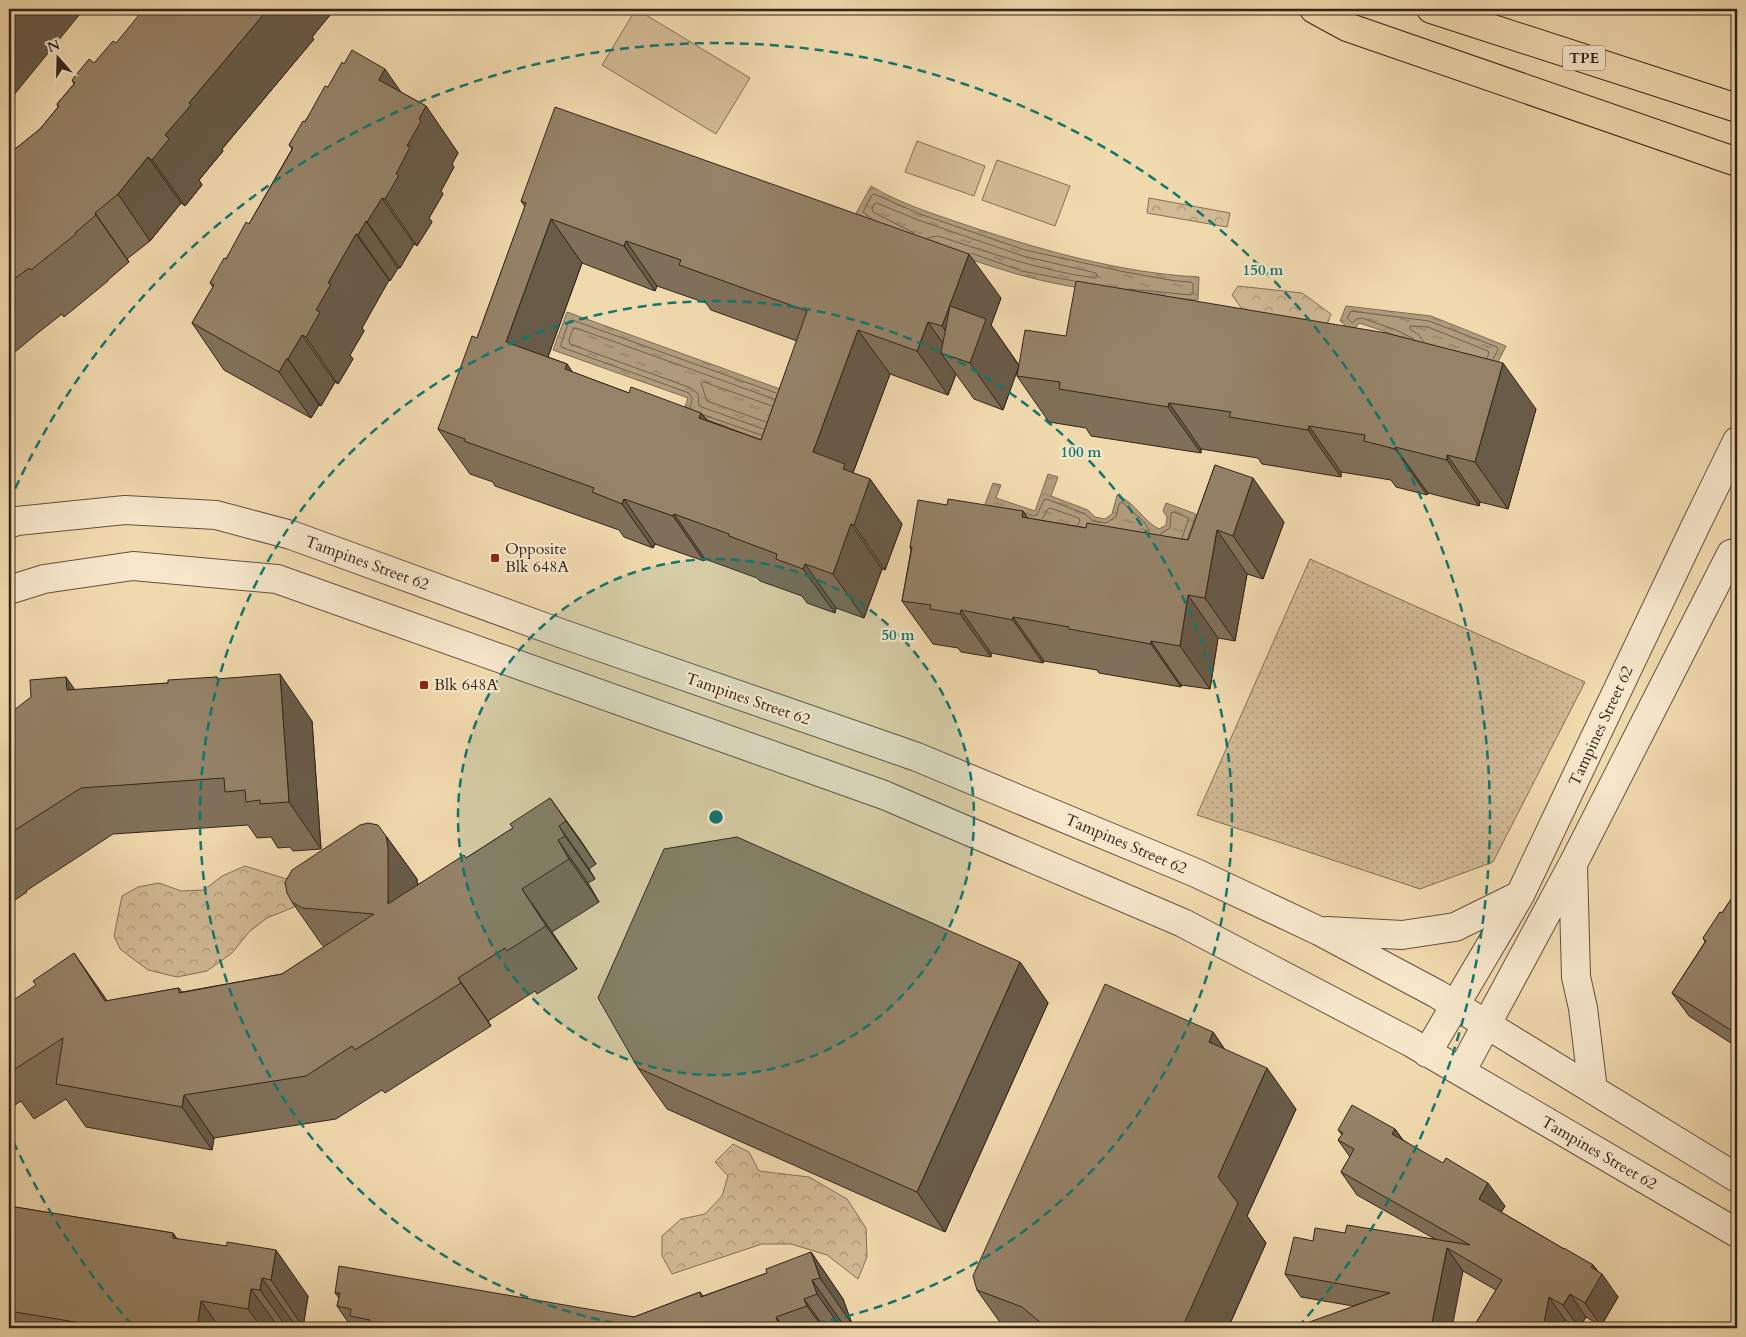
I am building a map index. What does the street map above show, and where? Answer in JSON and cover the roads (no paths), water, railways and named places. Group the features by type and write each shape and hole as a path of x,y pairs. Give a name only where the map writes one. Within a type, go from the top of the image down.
{"highway":[{"path":"1314,9 1347,26 1737,162"},
{"name":"TPE","path":"1431,9 1737,108"}],"street":[{"name":"Tampines Street 62","path":"1428,1053 1520,895 1737,441"},
{"name":"Tampines Street 62","path":"9,524 125,510 216,515 292,535 564,634 917,757 1196,874 1319,931 1437,994 1737,1178"},
{"path":"1461,1072 1573,864 1731,554 1737,552"},
{"name":"Tampines Street 62","path":"9,590 44,579 133,566 277,579 884,795 1183,923 1410,1042 1737,1233"},
{"path":"1654,614 1692,628"},
{"path":"1573,864 1576,977 1583,1008 1593,1090"},
{"path":"1319,931 1402,935 1456,927 1520,895"}],"water":[{"path":"871,186 930,213 1052,251 1140,271 1199,277 1198,300 1131,295 1042,281 957,255 855,215"},
{"path":"1346,306 1431,316 1506,346 1492,374 1359,323 1353,332 1340,321"},
{"path":"567,312 805,398 786,449 683,412 688,398 553,350"},
{"path":"1048,474 1058,477 1051,496 1088,510 1095,517 1105,519 1112,514 1117,495 1129,502 1153,526 1159,529 1166,525 1167,517 1163,511 1166,503 1196,514 1183,551 1135,548 982,512 993,483 1001,485 996,498 1035,511"}],"place":[{"name":"Opposite Blk 648A","path":"495,558"},
{"name":"Blk 648A","path":"424,685"}]}
